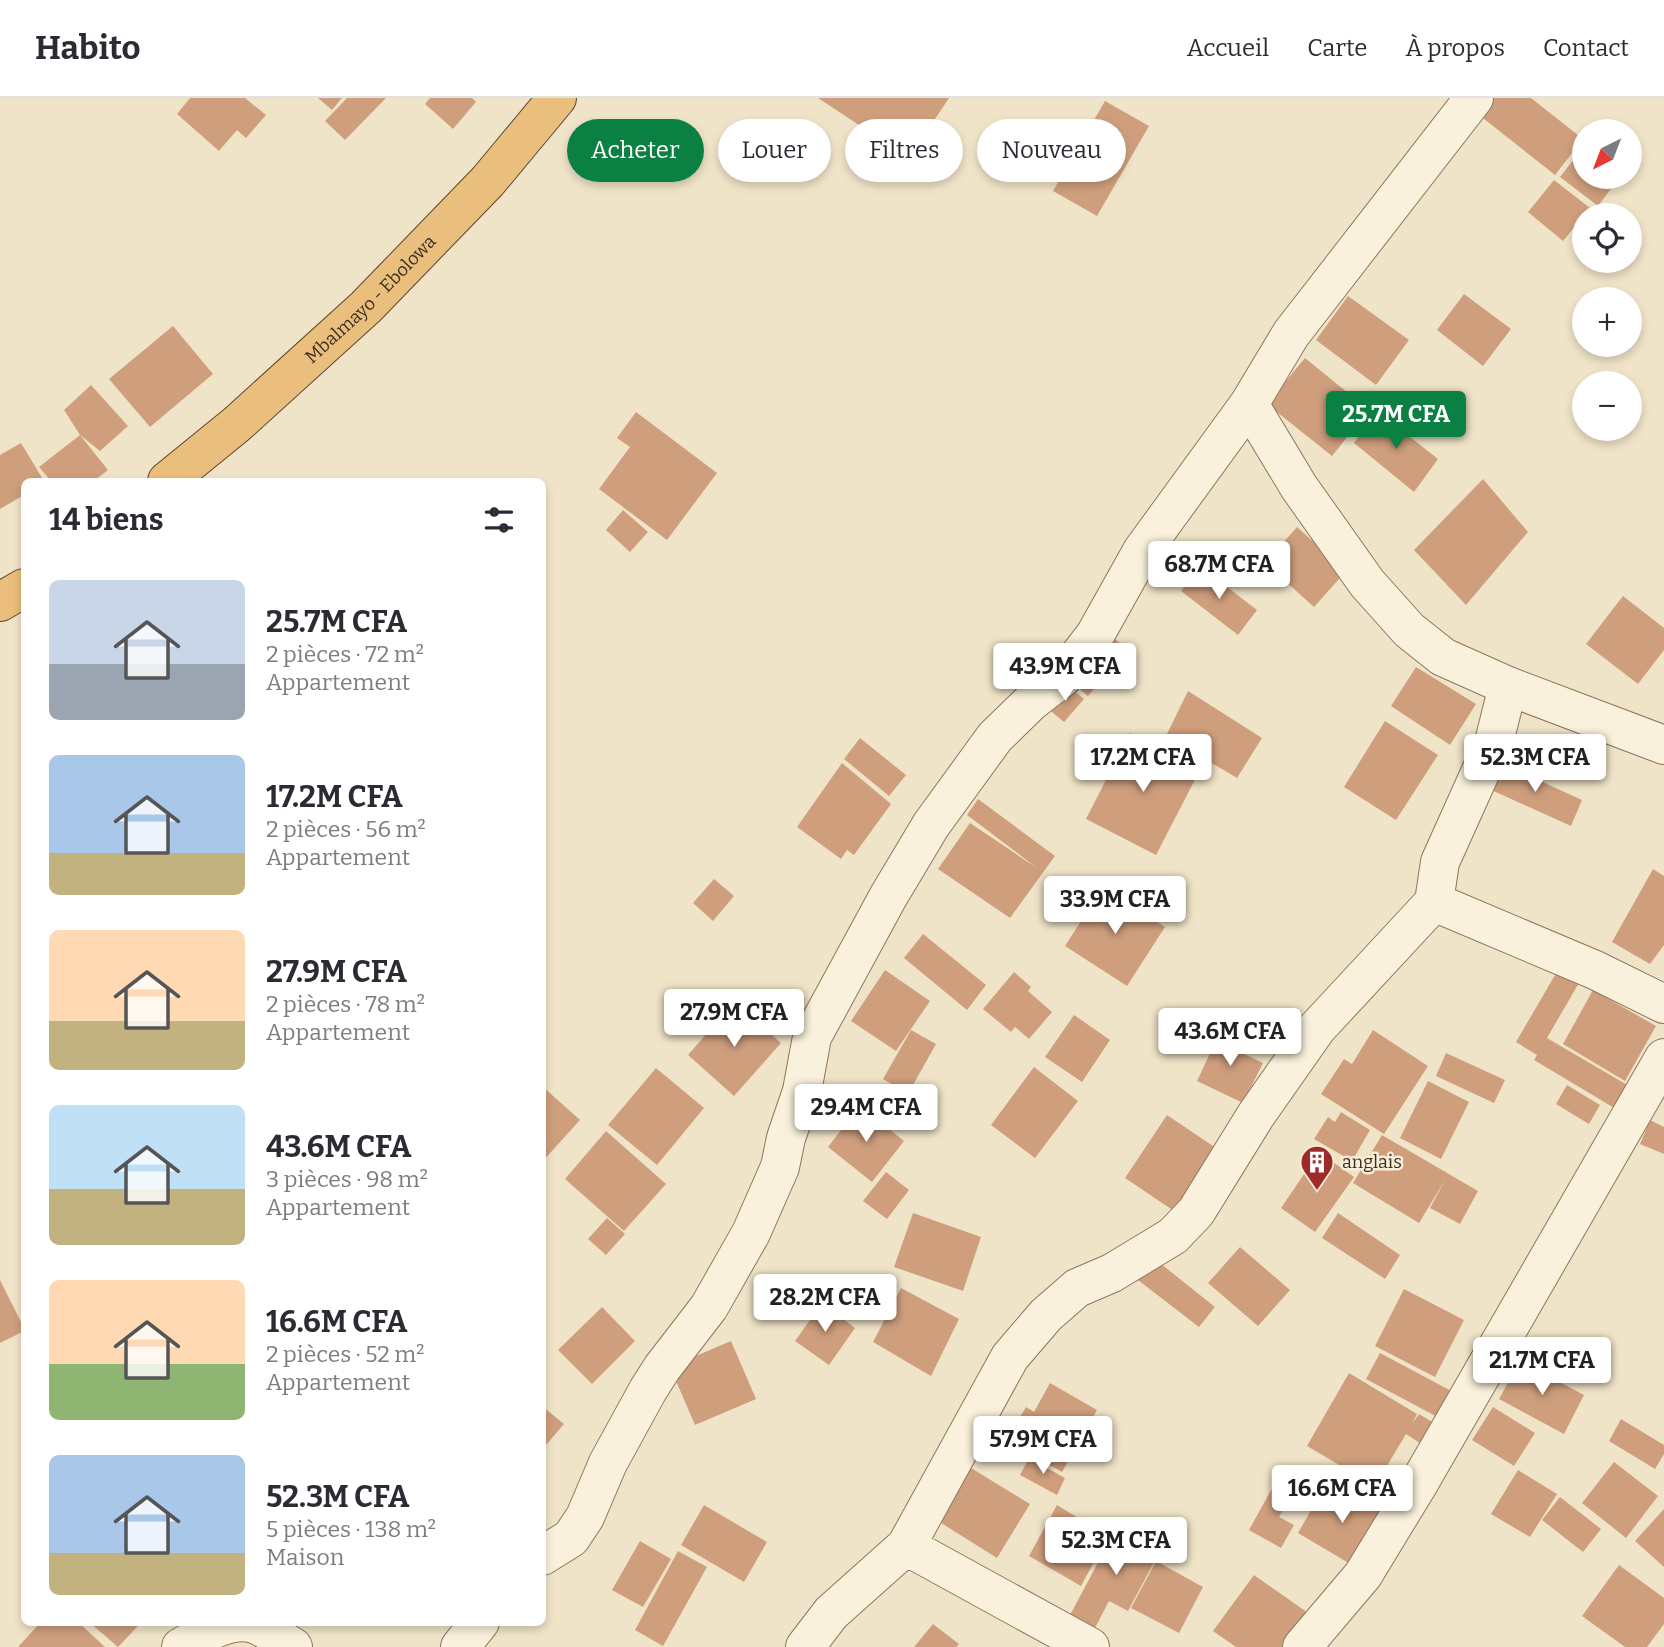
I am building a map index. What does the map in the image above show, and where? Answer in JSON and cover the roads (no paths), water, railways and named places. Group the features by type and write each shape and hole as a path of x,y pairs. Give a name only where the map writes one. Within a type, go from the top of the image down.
{"highway":[{"name":"Mbalmayo - Ebolowa","path":"171,478 237,425 366,307 488,181 557,98"},
{"path":"0,603 21,590"}],"street":[{"path":"546,1554 571,1538 585,1517 608,1463 648,1390 709,1307 751,1233 780,1167 786,1138 802,1091 812,1037 908,862 995,737 1031,702 1062,678 1096,635 1142,551 1249,404 1292,334 1474,98"},
{"path":"1249,404 1299,487 1367,583 1409,630 1443,657 1508,686 1664,745"},
{"path":"805,1647 831,1613 906,1546 1010,1357 1046,1315 1077,1289 1112,1273 1173,1236 1196,1212 1256,1115 1317,1028 1434,902 1440,862 1494,742 1508,686"},
{"path":"1434,902 1595,970 1664,1004"},
{"path":"1302,1647 1363,1575 1664,1058"},
{"path":"906,1546 1090,1647"},
{"path":"181,1647 206,1633 227,1626"},
{"path":"257,1626 293,1647"},
{"path":"460,1647 477,1626"}],"place":[{"name":"anglais","path":"1317,1192"}]}
